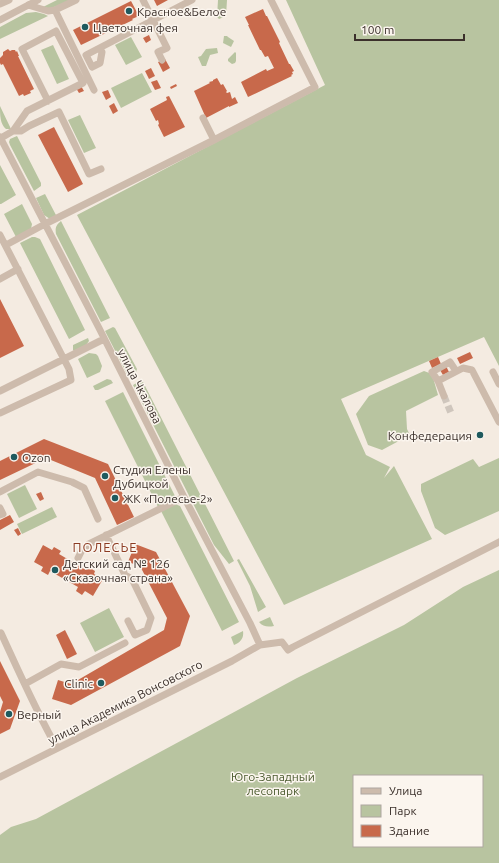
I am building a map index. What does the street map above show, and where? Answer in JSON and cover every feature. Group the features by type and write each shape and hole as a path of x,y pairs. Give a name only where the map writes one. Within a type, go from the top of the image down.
{"street":[{"path":"0,4 9,0"},
{"path":"0,20 38,0"},
{"path":"28,5 48,11 55,10 76,0"},
{"path":"143,0 167,48 158,52 162,60"},
{"path":"100,48 192,0"},
{"path":"6,245 214,140 315,87 272,0"},
{"path":"55,10 94,90"},
{"path":"13,131 27,111 83,83 56,31 22,49 48,100"},
{"path":"0,137 13,131 21,131 28,126 59,112 89,174 101,169"},
{"path":"203,118 214,140"},
{"name":"улица Чкалова","path":"0,137 260,645"},
{"path":"0,235 69,369 71,380 0,413"},
{"path":"0,278 18,269"},
{"path":"0,391 104,339"},
{"path":"444,396 438,381 432,372 450,362 456,371"},
{"path":"438,381 463,368 472,370 499,422"},
{"path":"493,372 499,384"},
{"path":"0,492 38,472 72,482 84,488 98,519"},
{"path":"78,558 82,550 89,544 184,497"},
{"path":"0,508 3,514 0,515"},
{"path":"106,535 125,575 132,579 151,618 147,630 135,635 128,621"},
{"path":"260,645 282,642 288,650 499,542"},
{"path":"0,634 57,748"},
{"path":"25,684 61,664 79,667 125,643"},
{"name":"улица Академика Вонсовского","path":"0,777 232,661 260,645"}],"green space":[{"path":"57,0 72,0 49,9 43,7"},
{"path":"218,0 227,0 226,16 219,19 217,17"},
{"path":"286,0 499,0 499,366 484,337 341,399 366,455 390,467 384,478 394,466 432,539 284,605 77,215 325,85"},
{"path":"36,12 48,16 0,39 0,27 26,13"},
{"path":"224,36 227,36 234,41 231,47 223,43"},
{"path":"131,37 142,57 126,65 115,45"},
{"path":"53,45 69,79 57,84 41,50"},
{"path":"217,48 218,53 210,55 206,66 202,66 198,57 201,56 206,49"},
{"path":"235,52 236,61 232,64 228,61 228,59"},
{"path":"142,73 152,92 121,108 111,88"},
{"path":"0,106 11,129 6,129 1,122"},
{"path":"80,115 96,148 84,153 68,120"},
{"path":"17,136 41,183 41,186 34,191 9,142 10,139"},
{"path":"0,165 16,195 1,204 0,204"},
{"path":"45,194 57,217 50,219 44,215 36,198"},
{"path":"22,204 32,224 31,229 16,237 4,214"},
{"path":"61,221 110,318 101,322 56,234 56,227"},
{"path":"32,237 40,239 85,330 69,339 20,243"},
{"path":"113,327 115,328 137,369 136,372 128,376 105,331"},
{"path":"88,338 89,341 86,345 74,351 73,350 73,345"},
{"path":"89,353 96,354 98,356 102,366 100,372 87,378 78,359"},
{"path":"424,371 432,374 438,395 406,411 407,429 410,435 382,450 368,445 356,414 369,396"},
{"path":"107,379 111,380 113,383 95,390 93,386"},
{"path":"142,380 234,561 229,564 214,545 133,385"},
{"path":"123,392 177,500 159,509 105,401"},
{"path":"499,458 499,511 445,535 435,528 421,491 421,484 473,459 479,467"},
{"path":"25,485 37,509 19,518 7,494"},
{"path":"175,504 180,506 239,622 222,631 161,511"},
{"path":"52,507 57,517 22,534 17,524"},
{"path":"239,559 266,607 258,612 250,586 237,560"},
{"name":"Юго-Западный лесопарк","path":"499,570 499,863 0,863 0,835 11,827 36,819 297,678 404,625 463,587"},
{"path":"109,608 124,637 95,652 80,623"},
{"path":"270,617 274,626 262,625 259,622"},
{"path":"243,631 242,640 234,645 231,637"}],"building":[{"path":"154,0 168,0 157,6"},
{"path":"131,1 139,16 81,45 73,30"},
{"path":"263,9 280,42 279,43 289,64 294,71 292,72 292,76 248,97 241,82 266,69 267,71 274,68 268,56 265,57 260,50 245,17"},
{"path":"149,35 151,40 146,43 143,38"},
{"path":"8,49 10,51 17,51 34,89 30,91 31,93 24,96 23,94 19,96 3,64 1,65 0,63 0,58 3,55 3,52"},
{"path":"165,59 170,68 163,72 158,62"},
{"path":"151,68 155,76 149,79 145,71"},
{"path":"217,78 221,85 223,84 227,91 226,92 230,92 232,99 235,97 238,103 206,118 194,91"},
{"path":"157,80 161,88 155,90 151,82"},
{"path":"176,84 177,86 171,89 170,87"},
{"path":"81,86 84,91 79,93 76,88"},
{"path":"108,90 111,97 106,100 102,92"},
{"path":"169,96 185,127 164,137 158,125 158,120 156,121 150,109 167,100 166,97"},
{"path":"114,103 118,111 113,114 109,106"},
{"path":"54,127 83,184 68,192 38,135"},
{"path":"0,299 24,346 0,358"},
{"path":"470,352 473,358 460,364 457,358"},
{"path":"438,357 441,364 432,368 429,361"},
{"path":"446,366 449,372 443,375 440,370"},
{"name":"ЖК «Полесье-2»","path":"44,439 108,464 134,517 117,525 95,478 46,458 0,480 0,461"},
{"path":"41,492 44,499 40,501 36,494"},
{"path":"10,515 14,522 0,530 0,520"},
{"path":"18,528 21,534 18,536 14,530"},
{"path":"135,544 156,552 190,616 180,646 71,705 52,699 58,680 71,684 164,630 167,618 140,566 128,562"},
{"path":"43,545 52,550 54,547 61,551 59,554 86,570 88,567 95,571 94,574 103,579 93,596 85,591 82,595 76,591 78,587 50,571 48,575 41,571 43,567 34,562"},
{"path":"65,630 77,654 67,659 56,635"},
{"path":"0,661 20,701 10,729 0,734 0,712 3,702 0,696"}],"tunnel":[{"path":"444,396 451,413"}],"place":[{"name":"Красное&Белое","path":"129,11"},
{"name":"Цветочная фея","path":"85,27"},
{"name":"Конфедерация","path":"480,435"},
{"name":"Ozon","path":"14,457"},
{"name":"Студия Елены Дубицкой","path":"105,476"},
{"name":"ЖК «Полесье-2»","path":"115,498"},
{"name":"Детский сад № 126 «Сказочная страна»","path":"55,570"},
{"name":"Clinic","path":"101,683"},
{"name":"Верный","path":"9,714"}],"district":[{"name":"ПОЛЕСЬЕ","path":"105,547"}]}
